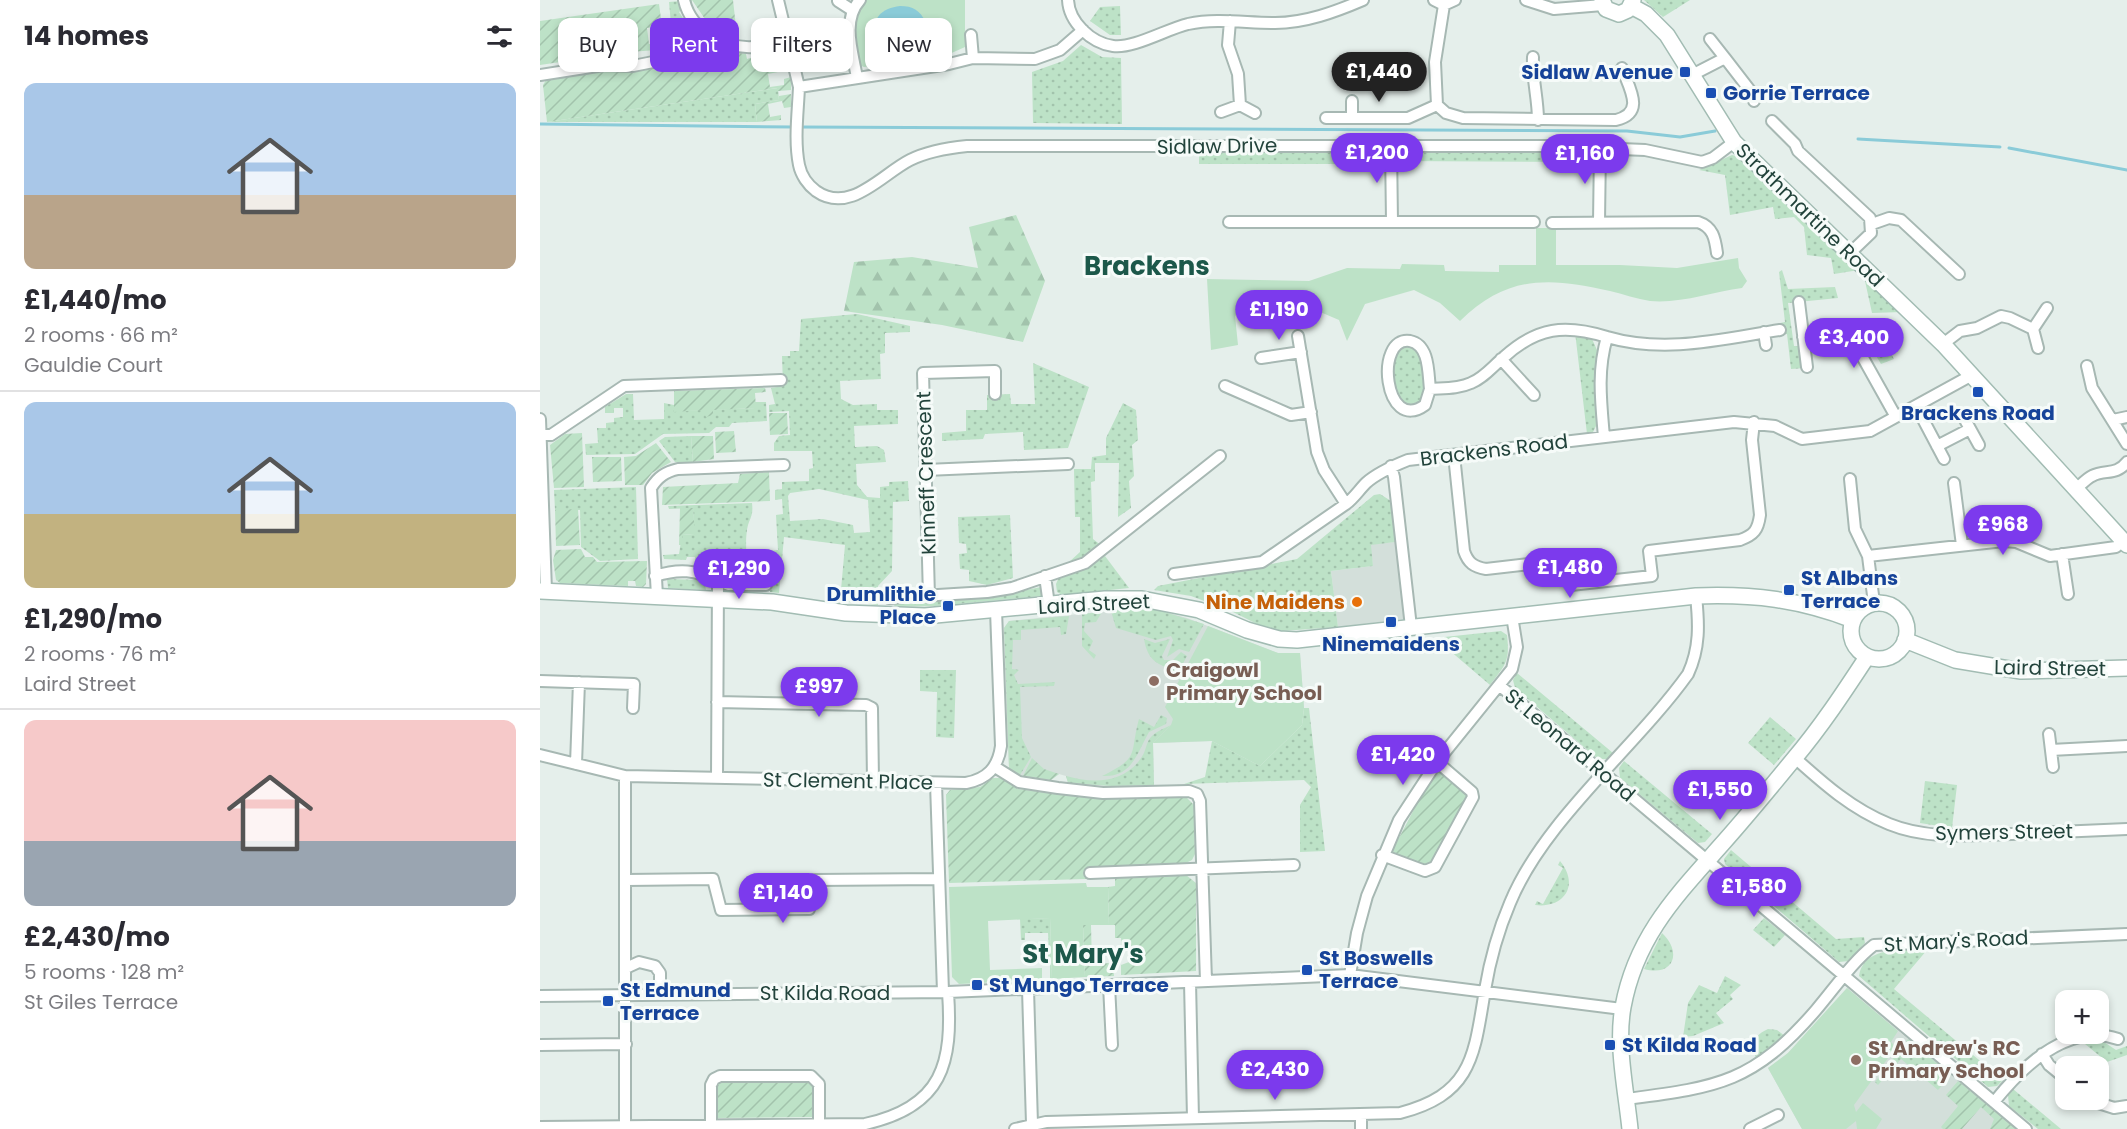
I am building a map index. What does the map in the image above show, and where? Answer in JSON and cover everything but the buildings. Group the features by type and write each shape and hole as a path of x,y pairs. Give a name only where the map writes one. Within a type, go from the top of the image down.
{"street":[{"path":"684,0 692,18"},
{"name":"Sidlaw Drive","path":"777,0 781,18"},
{"path":"857,78 850,34 852,10 860,0"},
{"path":"1068,0 1074,20 1083,30 1102,43 1121,46 1186,25 1230,21 1276,24 1332,13 1356,1"},
{"path":"1526,0 1554,9 1603,2"},
{"path":"838,1 852,10"},
{"path":"1444,2 1435,62 1437,105 1446,113 1463,118 1538,120 1626,118 1632,112 1634,104 1622,68"},
{"name":"Strathmartine Road","path":"1603,2 1610,12 1619,14 1632,3 1656,23 1734,142 1943,344 2125,543"},
{"path":"1230,21 1228,45 1238,74 1240,105"},
{"path":"799,87 948,64 973,58 1026,61 1047,57 1060,50 1083,30"},
{"path":"971,35 973,58"},
{"path":"1710,39 1752,93 1754,101"},
{"path":"1533,57 1532,75 1538,99 1538,120"},
{"path":"1692,75 1725,58"},
{"path":"540,75 604,65 633,66 650,63"},
{"name":"Sidlaw Drive","path":"795,72 799,87 799,165 808,184 819,193 843,198 867,189 910,160 955,147 1600,148 1654,152 1702,162 1713,158 1734,142"},
{"path":"1352,101 1352,118"},
{"path":"1221,112 1240,105 1255,113"},
{"path":"1326,118 1408,118 1437,105"},
{"path":"1772,121 1795,144 1798,151 1870,218 1872,224 1870,233 1850,253"},
{"path":"1391,146 1392,222"},
{"path":"1599,222 1600,148"},
{"path":"1872,224 1889,218 1901,220 1945,269 1959,274"},
{"path":"1229,222 1534,222"},
{"path":"1552,223 1698,222 1707,225 1713,235 1717,253"},
{"path":"1798,302 1807,367"},
{"path":"2033,329 2048,308"},
{"path":"1943,344 1960,331 1977,328 2001,316 2033,329 2038,348"},
{"path":"1430,389 1469,384 1481,378 1501,359 1531,337 1561,328 1586,330 1650,346 1675,346 1780,330"},
{"path":"1764,332 1766,345"},
{"path":"1803,337 1843,332 1853,340 1896,417"},
{"path":"1298,336 1317,452 1324,470 1346,504"},
{"path":"1604,437 1599,383 1607,337"},
{"path":"1410,341 1420,346 1426,355 1430,389 1425,405 1418,410 1402,409 1395,403 1388,359 1392,349 1400,342 1410,341"},
{"path":"1261,358 1301,352"},
{"path":"1501,359 1534,395"},
{"path":"2087,366 2092,388 2127,444"},
{"name":"Kinneff Crescent","path":"929,597 923,373 994,371 996,394"},
{"name":"Brackens Road","path":"1174,574 1262,562 1346,504 1365,484 1391,466 1408,460 1734,422 1754,422 1775,426 1802,439 1870,431 1972,375"},
{"path":"541,435 551,435 624,386 781,380"},
{"path":"1230,392 1291,415 1311,412"},
{"path":"1916,406 1944,459"},
{"path":"1963,416 1979,446"},
{"path":"2113,420 2127,417"},
{"path":"540,419 543,591"},
{"path":"1562,549 1569,560 1571,585 1652,576 1649,551 1740,540 1752,536 1758,527 1760,515 1752,440 1754,422"},
{"path":"1937,446 1970,429"},
{"path":"1454,455 1467,560 1476,568 1486,569 1569,560"},
{"path":"889,598 987,592 1085,563 1220,456"},
{"path":"2076,489 2092,476 2112,473 2122,469 2127,462"},
{"path":"926,470 1068,464"},
{"path":"657,596 651,489 657,479 666,472 678,468 784,465"},
{"path":"1391,466 1410,627"},
{"path":"1850,479 1855,529 1868,556 1874,603"},
{"path":"1954,483 1962,545"},
{"path":"1657,538 1659,550"},
{"path":"1868,556 1962,545 2016,542 2050,556 2116,547 2125,543"},
{"path":"2062,554 2068,594"},
{"path":"742,566 743,585"},
{"path":"655,576 676,570 687,570 697,571 729,585 766,585"},
{"path":"1045,576 1049,605"},
{"path":"717,778 718,581"},
{"name":"Laird Street","path":"543,591 718,599 890,616 925,616 1123,598 1170,602 1200,610 1247,630 1279,639 1297,640 1696,596 1763,596 1795,601 1853,620"},
{"path":"1015,1129 1032,1124 1170,1124 1193,1118 1400,1113 1417,1108 1448,1090 1461,1077 1477,1045 1497,935 1510,901 1548,839 1688,674 1695,657 1698,640 1696,596"},
{"path":"1874,603 1884,603 1900,613 1905,621 1905,640 1894,654 1886,658 1868,657 1853,642 1851,632 1853,620 1858,612 1874,603"},
{"path":"996,610 1001,746 995,767 1019,782 1058,788 1102,793 1189,791 1197,794 1200,801 1206,981"},
{"path":"1350,975 1359,924 1383,855 1405,810 1437,762 1499,685 1516,658 1512,616"},
{"name":"Laird Street","path":"1905,640 1955,660 2021,671 2127,668"},
{"path":"1630,1129 1621,1036 1622,1009 1641,948 1660,915 1795,758 1837,704 1868,657"},
{"path":"540,681 634,684 633,708"},
{"path":"576,764 579,682"},
{"name":"St Leonard Road","path":"1499,685 2026,1129"},
{"path":"717,702 866,705 872,708 873,781"},
{"path":"2049,734 2053,767"},
{"path":"2051,750 2127,746"},
{"name":"St Clement Place","path":"540,755 625,776 936,783 977,781 987,776 995,767"},
{"name":"Symers Street","path":"1795,758 1838,796 1862,811 1890,824 1919,832 1951,836 2127,829"},
{"path":"1383,855 1425,871 1434,867 1473,797 1472,792 1437,762"},
{"path":"625,776 627,995 625,1126"},
{"path":"540,1127 711,1125 744,1127 866,1124 887,1119 921,1100 944,1065 950,1045 945,992 936,783"},
{"path":"1280,854 1280,866"},
{"path":"1090,873 1294,865"},
{"path":"626,880 713,879 721,910 732,910 809,909 815,880 939,879"},
{"name":"St Mary's Road","path":"1627,1099 1687,1092 1743,1074 1790,1041 1867,951 1883,944 2127,934"},
{"path":"626,968 639,962 655,966 660,973 660,995"},
{"name":"St Kilda Road","path":"540,996 945,992 1350,975 1622,1009"},
{"path":"1190,982 1193,1118"},
{"path":"1109,986 1112,1045"},
{"path":"1028,989 1032,1124"},
{"path":"1994,1102 2024,1068 2042,1054 2062,1044 2087,1036 2104,1034 2118,1039"},
{"path":"540,1045 626,1044"},
{"path":"2042,1054 2055,1070"},
{"path":"711,1125 711,1084 714,1079 731,1076 811,1076 816,1079 819,1125"},
{"path":"2109,1106 2115,1108 2127,1106"},
{"path":"1361,1114 1361,1129"},
{"path":"1757,1128 1778,1115"}],"shaded area":[{"path":"1395,542 1404,619 1338,627 1331,571 1373,566 1370,544"},
{"name":"Craigowl Primary School","path":"1130,609 1158,610 1187,618 1278,653 1300,653 1304,708 1260,766 1212,741 1153,743 1154,785 1111,786 1068,783 1066,776 1059,774 1051,780 1021,775 1009,768 1004,628 1009,621"},
{"name":"St Andrew's RC Primary School","path":"1847,988 2016,1129 1802,1129 1768,1068 1788,1053"}],"green space":[{"path":"692,0 692,3 679,12 683,18 670,18 669,2"},
{"path":"692,0 733,0 735,18 704,18"},
{"path":"865,0 965,0 965,47 952,53 952,18 865,18 864,67 859,65 854,39 854,22 859,7"},
{"path":"1644,0 1690,0 1663,17"},
{"path":"659,4 661,18 650,18 650,28 647,28 650,50 638,51 638,18 561,18"},
{"path":"1120,6 1121,35 1110,35 1090,21 1100,7"},
{"path":"558,18 558,62 540,65 540,21"},
{"path":"1081,45 1102,57 1121,58 1122,124 1033,123 1032,72 1063,61"},
{"path":"739,53 746,54 747,59 751,58 751,72 778,72 768,74 770,87 784,85 784,79 791,77 791,90 778,91 777,88 547,122 543,85 546,80 591,73 650,69 650,72 739,72"},
{"path":"778,88 779,100 755,104 757,122 547,122"},
{"path":"791,94 791,107 784,108 782,101 768,104 770,117 781,115 781,120 757,122 755,104 779,100 779,96"},
{"path":"1199,150 1381,152 1389,164 1199,164"},
{"path":"1406,151 1587,152 1596,162 1397,161"},
{"path":"1732,155 1740,157 1859,270 1834,274 1831,258 1807,255 1804,227 1794,217 1775,219 1773,207 1730,215 1725,175 1699,170"},
{"path":"1016,215 1045,281 1023,342 942,325 844,311 854,262 912,257 978,268 969,227"},
{"path":"1536,228 1556,228 1556,265 1677,268 1738,258 1739,268 1747,281 1742,288 1661,301 1650,301 1567,283 1530,284 1495,295 1477,306 1460,321 1440,303 1414,290 1365,304 1347,341 1339,320 1292,300 1246,307 1235,316 1238,345 1211,350 1207,279 1309,281 1347,268 1400,269 1402,264 1444,265 1445,271 1499,272 1499,265 1536,265"},
{"path":"1782,270 1788,289 1835,287 1838,298 1788,303 1794,346 1801,346 1805,368 1791,369 1787,334 1781,335 1780,323 1785,322 1779,272"},
{"path":"1863,272 1902,312 1872,313"},
{"path":"857,314 910,326 910,332 885,333 885,353 880,354 881,379 840,381 841,399 853,405 877,404 877,410 898,410 898,424 854,426 855,447 877,446 884,450 886,462 856,464 857,485 867,497 880,498 880,487 889,486 889,482 908,481 909,501 893,502 892,571 878,586 878,605 840,601 845,545 784,537 779,593 770,592 768,551 778,550 776,515 783,514 782,499 775,500 775,490 782,489 782,482 809,481 809,469 813,468 812,451 774,451 774,443 779,436 790,435 789,411 769,412 769,405 775,404 771,388 783,386 782,356 790,356 790,351 799,351 801,319","holes":["819,489 868,500 870,532 854,533 853,525 823,519 790,521 788,496 790,493"]},
{"path":"1575,332 1592,339 1597,350 1595,384 1598,422 1593,432 1587,434"},
{"path":"1884,341 1894,359 1881,364 1872,349 1866,352 1861,342"},
{"path":"1402,346 1415,347 1422,359 1425,373 1422,402 1407,407 1396,394 1392,360"},
{"path":"1033,363 1089,387 1068,448 1024,450 1023,432 985,434 983,439 942,441 942,433 966,431 966,410 987,410 987,395 1010,394 1011,404 1035,404"},
{"path":"765,388 766,392 755,393 756,408 713,410 713,415 706,417 703,410 674,412 674,391"},
{"path":"626,394 633,394 634,420 664,419 664,403 674,405 674,411 755,408 755,402 766,402 767,421 732,423 729,427 716,427 709,433 663,434 635,454 586,455 585,444 598,443 597,428 606,428 606,423 614,422 614,418 623,417 623,408 614,408 614,413 605,413 605,407"},
{"path":"1123,403 1136,410 1138,440 1132,445 1134,476 1129,481 1131,508 1118,517 1119,463 1095,463 1095,481 1091,482 1093,539 1102,546 1084,559 1070,564 1068,563 1080,552 1080,517 1075,517 1074,469 1091,469 1092,457 1106,455 1106,438"},
{"path":"769,413 787,413 788,434 770,435"},
{"path":"734,431 736,452 716,453 715,432"},
{"path":"582,433 584,487 554,488 550,445 565,434"},
{"path":"691,436 693,462 675,462 659,441 665,437"},
{"path":"691,436 713,436 714,459 693,462"},
{"path":"656,443 671,462 652,473 643,485 625,485 624,457 636,456"},
{"path":"592,457 621,457 622,481 593,482"},
{"path":"769,472 770,501 662,505 663,487 738,483 740,474"},
{"path":"636,487 638,559 600,561 581,547 580,510 555,510 554,490"},
{"path":"1380,494 1391,501 1395,542 1371,545 1373,566 1331,571 1338,627 1282,631 1257,624 1231,611 1191,596 1154,590 1158,586 1297,559 1374,495"},
{"path":"752,503 746,536 747,563 736,563 733,579 695,560 695,557 687,557 686,560 664,559 663,555 679,554 682,535 694,534 693,508 669,509 668,506"},
{"path":"680,508 693,508 695,534 682,535 682,545 679,545"},
{"path":"578,509 580,545 556,546 555,510"},
{"path":"1010,515 1013,578 987,585 969,581 969,570 960,569 959,554 967,553 966,544 959,543 958,517"},
{"path":"581,549 585,557 593,557 597,562 647,561 646,584 643,587 636,586 635,581 628,581 628,586 560,583 556,580 553,560 556,550"},
{"path":"1105,556 1129,588 1062,595 1057,592 1056,584 1059,577 1085,568"},
{"path":"667,579 704,580 706,590 668,588"},
{"path":"1041,587 1041,596 936,606 894,607 895,602 1001,595"},
{"path":"1158,610 1204,624 1189,652 1179,649 1167,657 1173,640 1171,636 1156,640 1116,628 1111,611"},
{"path":"1102,612 1096,622 1085,623 1084,631 1093,641 1089,650 1096,655 1094,659 1082,646 1082,614"},
{"path":"1069,616 1066,634 1061,635 1060,627 1021,630 1021,640 1013,640 1012,669 1019,670 1014,675 1018,684 1055,682 1054,686 1020,687 1022,738 1031,757 1020,775 1009,768 1004,628 1009,621"},
{"path":"1208,626 1278,653 1300,653 1304,708 1302,725 1260,766 1212,741 1153,743 1171,725 1173,719 1165,707"},
{"path":"1501,631 1507,635 1506,662 1490,685 1435,638"},
{"path":"1144,639 1155,643 1170,639 1162,656 1164,660 1173,660 1181,652 1187,656 1178,673 1164,667 1151,657"},
{"path":"920,670 956,670 954,738 936,737 937,692 920,691"},
{"path":"1517,673 1613,753 1608,759 1598,759 1515,688 1513,680"},
{"path":"1304,708 1309,708 1325,851 1300,852 1300,805 1311,787 1304,780 1184,784 1205,777 1212,741 1260,766 1302,725"},
{"path":"1161,715 1167,718 1166,724 1149,732 1132,763 1120,773 1102,776 1128,759 1133,748 1139,719 1154,727"},
{"path":"1770,717 1796,739 1774,765 1748,743"},
{"path":"1171,725 1153,743 1154,785 1111,786 1068,783 1066,776 1098,780 1117,777 1126,772 1141,758 1151,737"},
{"path":"1032,758 1044,769 1059,774 1051,780 1023,776"},
{"path":"1624,761 1712,834 1705,842 1698,843 1620,778 1619,768"},
{"path":"1440,770 1470,796 1432,864 1424,867 1391,853 1421,796"},
{"path":"993,778 1000,778 1018,789 1101,799 1186,797 1194,805 1195,854 1192,860 1186,863 1086,867 1086,879 949,883 946,795 950,790 980,787"},
{"path":"1925,781 1957,785 1952,828 1920,823"},
{"path":"1731,850 1836,939 1864,937 1865,943 1849,961 1839,962 1725,864 1724,859"},
{"path":"1560,861 1569,879 1566,894 1554,903 1535,905 1537,901 1543,904 1563,868 1558,865"},
{"path":"1186,875 1196,883 1196,971 1121,975 1121,965 1129,962 1128,948 1122,948 1121,938 1115,938 1115,925 1109,925 1108,887 1115,886 1115,878"},
{"path":"1086,883 1087,887 1108,887 1109,925 1083,925 1085,977 1052,979 1050,918 988,921 990,970 1042,968 1042,980 959,984 952,977 949,887"},
{"path":"1050,918 1052,979 1050,979 1050,964 1042,953 1049,953 1048,933 1025,933 1025,940 1021,940 1020,919"},
{"path":"1764,918 1785,935 1774,947 1753,930"},
{"path":"1083,925 1091,925 1092,964 1113,963 1114,976 1085,977"},
{"path":"1662,933 1672,948 1672,962 1662,970 1644,969"},
{"path":"1897,950 1927,950 1894,989 2003,1080 1997,1086 1988,1087 1859,976 1862,966 1877,954"},
{"path":"1725,976 1741,985 1730,995 1733,999 1716,1013 1724,1023 1693,1036 1683,1037 1688,1003 1699,985 1717,993"},
{"path":"1847,988 1898,1031 1891,1042 1896,1047 1854,1105 1856,1112 1863,1103 1882,1119 1876,1129 1857,1129 1856,1121 1846,1129 1802,1129 1768,1068 1788,1053"},
{"path":"1768,1029 1777,1030 1785,1036 1756,1058 1753,1048 1754,1040"},
{"path":"1908,1039 1951,1075 1938,1090 1901,1059 1878,1085 1875,1082"},
{"path":"2085,1044 2107,1044 2116,1050 2127,1046 2127,1055 2109,1061 2109,1056 2100,1056"},
{"path":"811,1079 815,1084 814,1117 716,1118 716,1081"},
{"path":"1958,1081 2016,1129 1990,1129 1994,1119 1981,1107 1962,1129 1943,1129 1941,1127 1958,1106 1946,1095"},
{"path":"2013,1089 2061,1129 2038,1129 2009,1106 2008,1095"}],"water":[{"path":"894,7 912,8 923,18 878,18 883,12"}],"waterway":[{"path":"540,124 793,127"},
{"path":"800,127 1627,131 1680,137 1715,131"},
{"path":"1858,139 2000,147"},
{"path":"2009,148 2127,170"}],"place":[{"name":"Sidlaw Avenue","path":"1685,72"},
{"name":"Gorrie Terrace","path":"1711,93"},
{"name":"Brackens Road","path":"1978,392"},
{"name":"St Albans Terrace","path":"1789,590"},
{"name":"Nine Maidens","path":"1357,602"},
{"name":"Drumlithie Place","path":"948,606"},
{"name":"Ninemaidens","path":"1391,622"},
{"name":"Craigowl Primary School","path":"1154,681"},
{"name":"St Boswells Terrace","path":"1307,970"},
{"name":"St Mungo Terrace","path":"977,985"},
{"name":"St Edmund Terrace","path":"608,1001"},
{"name":"St Kilda Road","path":"1610,1045"},
{"name":"St Andrew's RC Primary School","path":"1856,1060"}],"district":[{"name":"Brackens","path":"1147,266"},
{"name":"St Mary's","path":"1083,954"}]}
